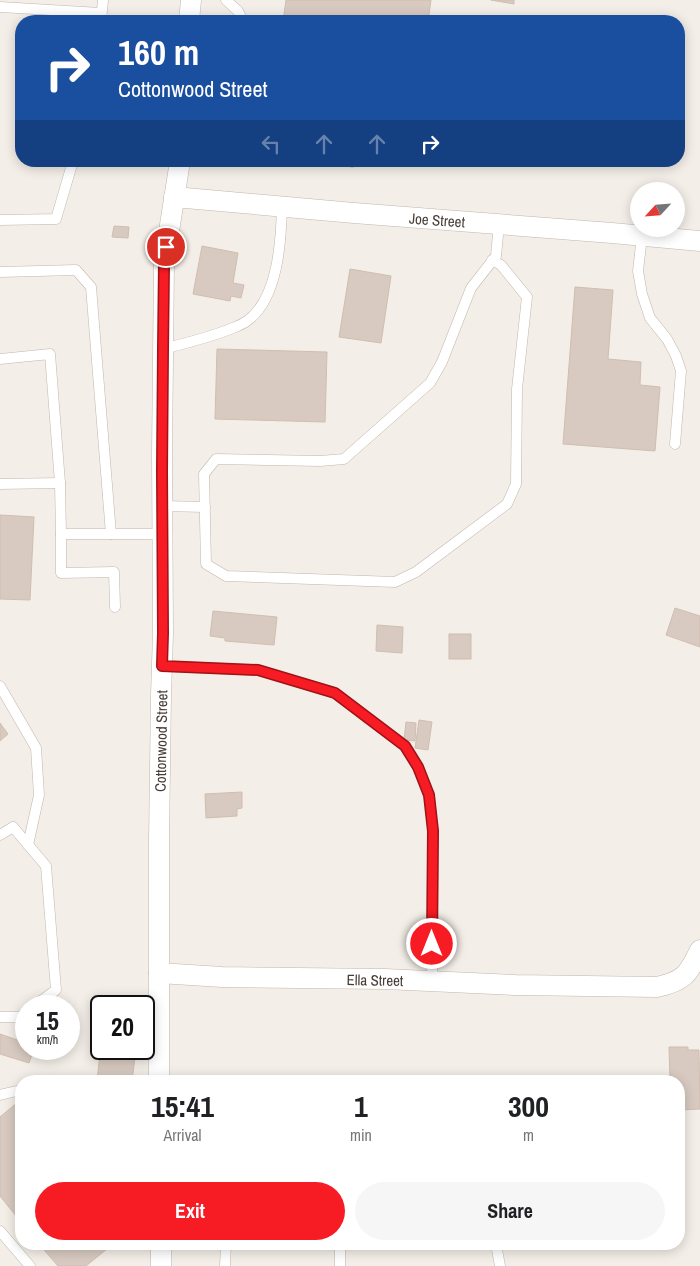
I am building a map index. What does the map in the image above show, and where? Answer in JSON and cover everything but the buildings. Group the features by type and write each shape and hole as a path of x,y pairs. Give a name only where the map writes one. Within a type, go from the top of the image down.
{"street":[{"path":"190,15 191,0"},
{"name":"Cottonwood Street","path":"159,1075 164,264 179,167"},
{"name":"Joe Street","path":"174,197 630,235"},
{"name":"Joe Street","path":"665,238 700,241"},
{"name":"Ella Street","path":"159,973 222,977 385,979 515,985 657,987 672,984 679,980 690,969 700,950"},
{"path":"161,1250 161,1266"}],"lane":[{"path":"101,15 103,0"},
{"path":"226,0 240,15"},
{"path":"0,7 81,15"},
{"path":"0,220 56,219 71,167"},
{"path":"163,349 216,335 246,322 260,310 274,278 281,232 282,207"},
{"path":"492,260 501,265 527,296 517,389 516,484 507,504 416,572 395,582 226,576 206,564 204,474 216,459 320,461 344,459 430,383 442,362 471,288 492,260 496,256 499,224"},
{"path":"642,238 638,271 642,294 650,318 667,339 681,371 675,444"},
{"path":"0,272 76,270 91,286 112,534"},
{"path":"0,359 50,354 60,483 62,572 114,572 115,607"},
{"path":"0,484 60,483"},
{"path":"162,506 205,507"},
{"path":"61,534 163,534"},
{"path":"162,666 258,670 335,693 405,746 418,767 429,795 433,831 432,981"},
{"path":"0,686 36,748 39,795 28,845"},
{"path":"0,835 13,827 46,866 56,990 49,995"},
{"path":"0,1017 15,1017"},
{"path":"0,1095 15,1091"},
{"path":"2,1236 15,1250"},
{"path":"15,1250 30,1266"},
{"path":"225,1266 226,1250"},
{"path":"340,1250 340,1266"},
{"path":"497,1250 500,1266"}],"route":[{"path":"166,247 163,349 162,666 258,670 335,693 405,746 418,767 429,795 433,831 432,944"}]}
